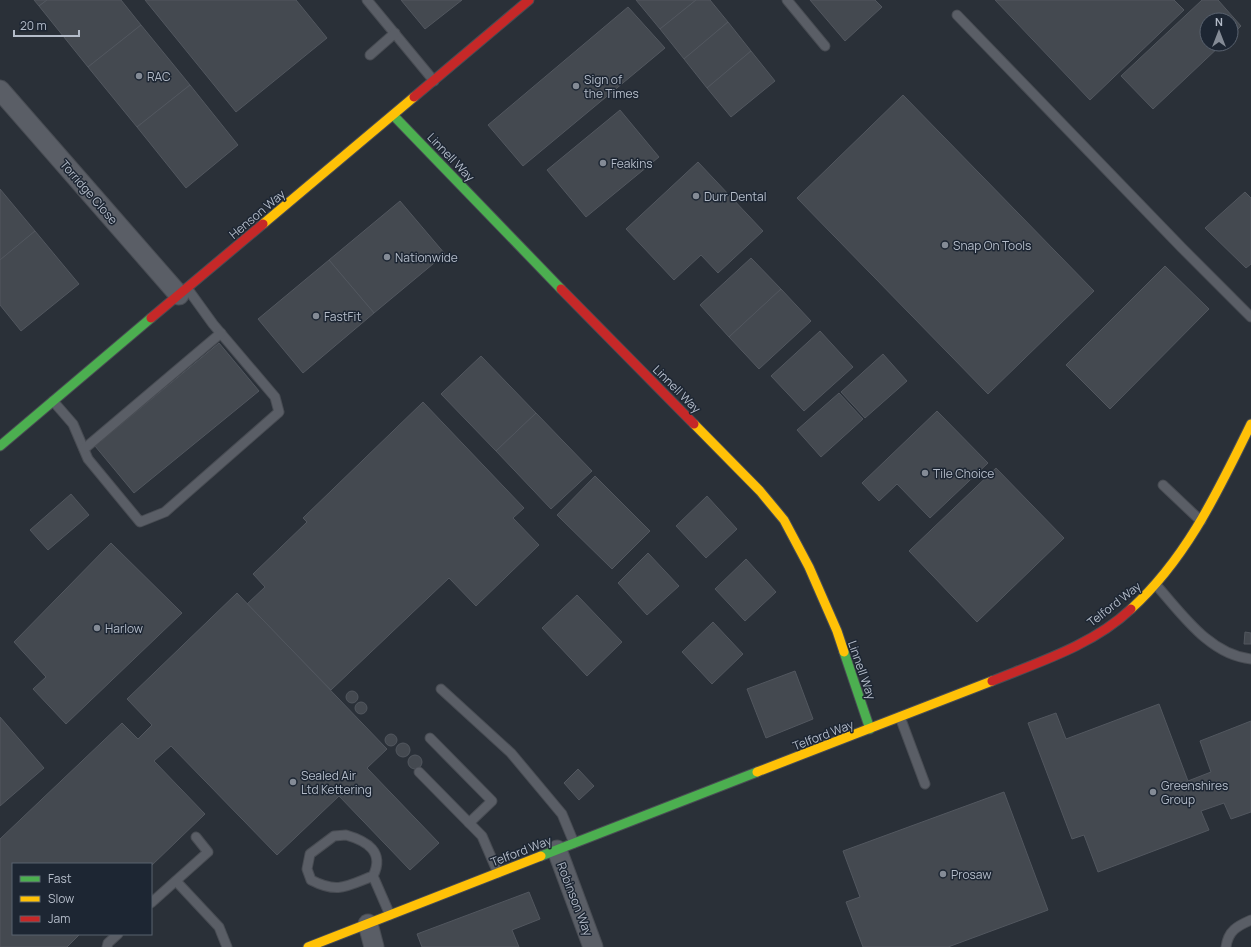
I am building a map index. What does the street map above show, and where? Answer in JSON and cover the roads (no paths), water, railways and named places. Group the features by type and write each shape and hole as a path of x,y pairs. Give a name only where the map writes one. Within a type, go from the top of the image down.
{"street":[{"name":"Henson Way","path":"0,446 529,0"},
{"name":"Torridge Close","path":"0,90 183,291"},
{"name":"Linnell Way","path":"393,115 609,339 760,491 784,520 809,567 837,631 870,729"},
{"name":"Telford Way","path":"308,947 900,718 1066,651 1100,633 1128,612 1156,586 1182,552 1202,522 1251,424"},
{"name":"Robinson Way","path":"556,850 593,947"},
{"path":"368,924 374,947"}],"lane":[{"path":"367,0 434,81"},
{"path":"787,0 825,46"},
{"path":"957,15 1182,248 1251,317"},
{"path":"370,55 395,33"},
{"path":"53,401 72,424 88,459 140,522 165,512 279,412 275,397 221,332 183,291"},
{"path":"84,449 221,332"},
{"path":"1163,485 1202,522"},
{"path":"1156,586 1193,627 1215,647 1251,659"},
{"path":"441,689 511,753 562,814 574,843"},
{"path":"900,718 925,784"},
{"path":"430,738 492,801 470,823"},
{"path":"419,772 482,836 498,873"},
{"path":"346,835 361,839 370,846 377,856 378,867 373,876 339,889 323,886 311,880 308,869 310,854 334,836 346,835"},
{"path":"152,902 208,852 196,838"},
{"path":"373,876 390,915"},
{"path":"176,881 219,927 227,947"},
{"path":"1226,947 1227,938 1236,926 1251,920"},
{"path":"107,947 108,943 117,935"}],"place":[{"name":"RAC","path":"139,76"},
{"name":"Sign of the Times","path":"576,86"},
{"name":"Feakins","path":"603,163"},
{"name":"Durr Dental","path":"696,196"},
{"name":"Snap On Tools","path":"945,245"},
{"name":"Nationwide","path":"387,257"},
{"name":"FastFit","path":"316,316"},
{"name":"Tile Choice","path":"925,473"},
{"name":"Harlow","path":"97,628"},
{"name":"Sealed Air Ltd Kettering","path":"293,782"},
{"name":"Greenshires Group","path":"1153,792"},
{"name":"Prosaw","path":"943,874"}]}
